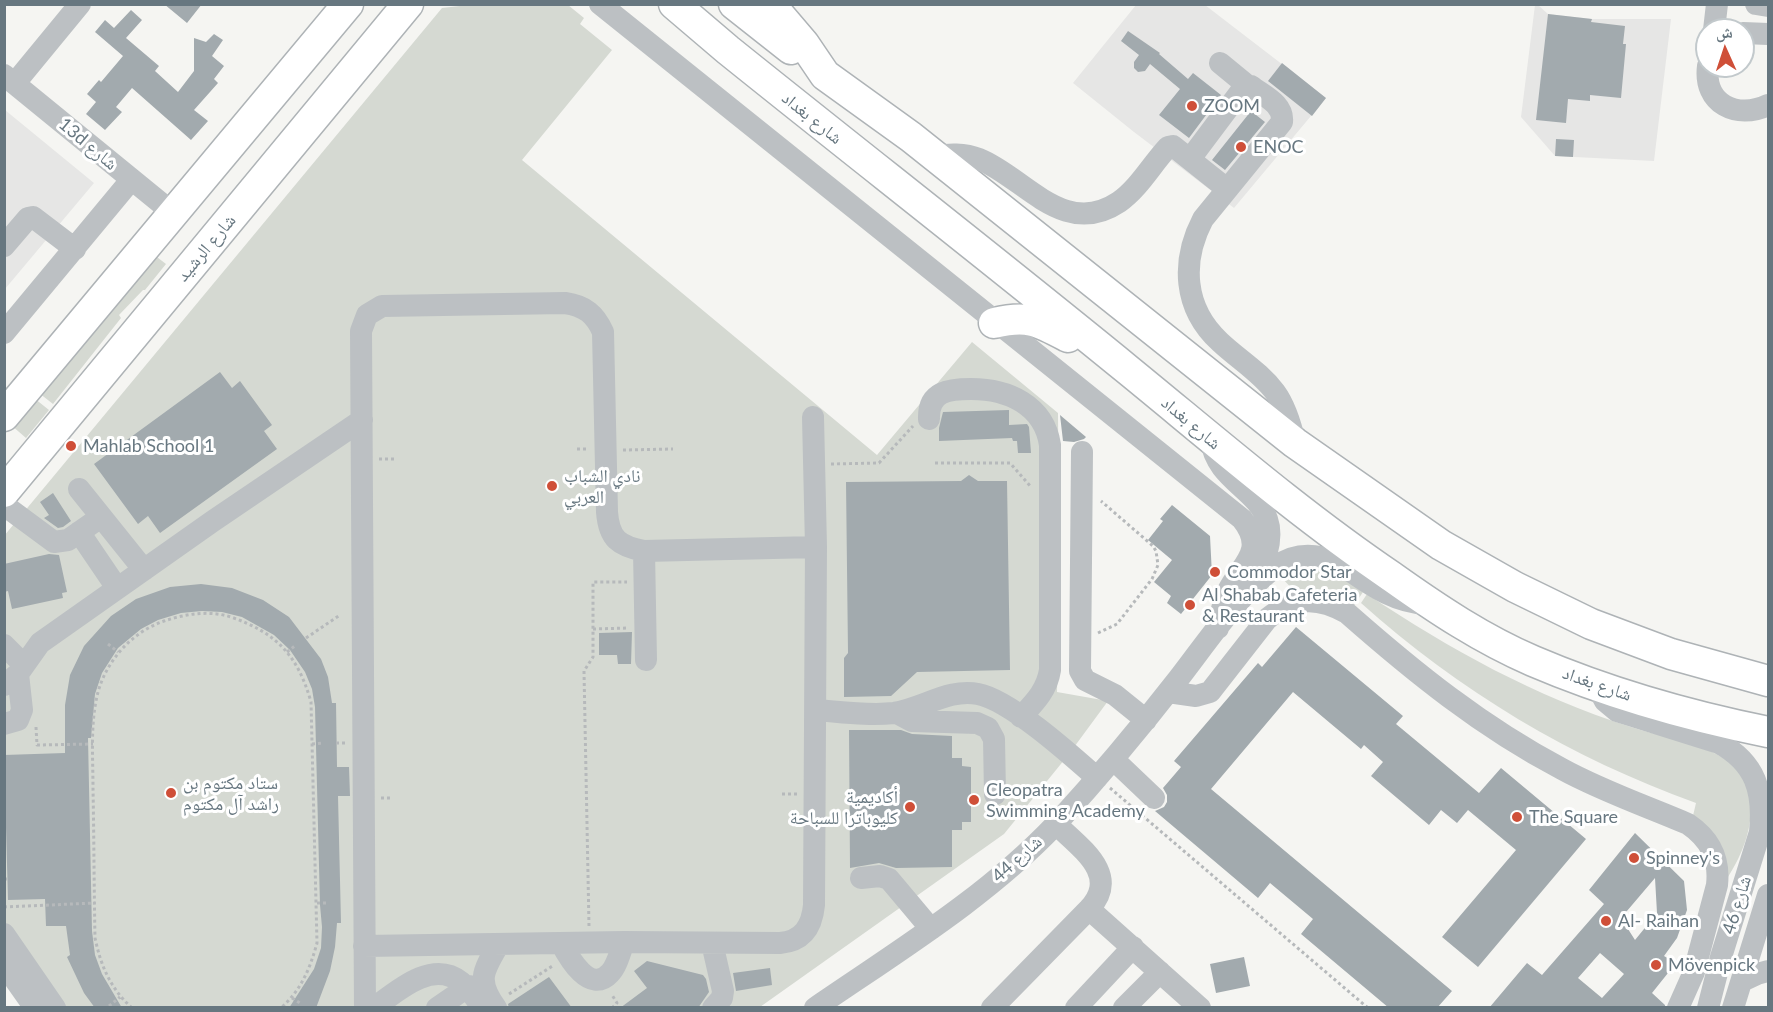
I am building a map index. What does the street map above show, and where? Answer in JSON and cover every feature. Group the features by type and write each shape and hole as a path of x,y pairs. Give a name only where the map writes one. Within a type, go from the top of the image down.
{"main road":[{"path":"4,416 348,4"},
{"path":"308,125 312,108 320,92 385,4"},
{"name":"شارع الرشيد","path":"4,492 408,4"},
{"path":"244,202 268,185 310,147 425,4"},
{"path":"657,4 728,50"},
{"name":"شارع بغداد","path":"674,4 728,50 1128,370 1211,440 1319,525 1431,605 1467,628 1531,660 1597,686 1672,709 1768,732"},
{"path":"734,4 933,156 1295,443 1441,545 1515,587 1592,624 1671,654 1768,681"},
{"path":"770,4 804,44 825,75"},
{"path":"994,323 1014,318 1035,321 1128,370"}],"street":[{"path":"10,79 80,4"},
{"path":"600,4 994,323 1242,519 1252,538 1253,549 1250,560 1226,593 1218,628"},
{"path":"1756,4 1768,6"},
{"path":"1220,63 1248,86 1278,106 1282,122 1203,219 1189,256 1191,291 1198,312 1209,331 1275,392 1284,407 1295,443"},
{"path":"1708,78 1710,90 1719,102 1726,106 1741,111 1768,105"},
{"name":"13d شارع","path":"10,79 173,213"},
{"path":"933,156 949,154 979,159 1050,205 1063,210 1089,212 1102,210 1129,194 1165,151 1248,86"},
{"path":"1174,145 1227,189"},
{"path":"4,333 131,180"},
{"path":"4,246 28,218 33,217 75,249"},
{"path":"365,1008 361,331 367,315 382,306 565,303 589,310 603,332 608,524 612,534 619,542 628,548 644,551 816,547"},
{"path":"929,414 933,401 940,394 958,389 994,390 1004,392 1027,404 1043,420 1048,432 1050,445 1050,670 1043,691 1022,717"},
{"path":"364,946 499,944 564,950 589,942 789,942 805,933 810,924 814,905 816,547 813,417"},
{"path":"15,675 40,643 362,420"},
{"name":"شارع 44","path":"1211,440 1217,460 1257,501 1269,529 1269,550 1252,588"},
{"path":"1082,452 1080,671 1085,680 1115,695 1146,720"},
{"path":"79,489 144,570"},
{"path":"4,505 54,542 68,540 101,517"},
{"path":"79,532 117,588"},
{"path":"644,551 646,660"},
{"name":"شارع 44","path":"815,1008 931,929 1006,870 1056,824 1146,720 1218,628 1252,588 1270,571 1288,560 1308,555 1318,556 1337,562 1388,595 1416,604 1431,605"},
{"path":"1168,692 1196,696 1210,692 1267,619 1278,610 1300,602 1322,602 1347,613 1413,671 1488,727 1516,744 1564,771 1688,824 1704,836 1709,844 1717,864 1718,874 1694,972 1678,1008"},
{"path":"4,645 15,675 22,710 11,722"},
{"name":"شارع 46","path":"1597,686 1605,701 1617,711 1719,743 1733,750 1748,767 1758,787 1764,838 1721,957 1708,1008"},
{"path":"816,710 897,713 955,694 966,693 989,697 1110,763 1153,794"},
{"path":"897,713 912,721 977,723 988,728 994,739 995,794"},
{"path":"992,1008 1089,909 1100,892 1102,881 1094,862 1056,824"},
{"path":"861,878 883,876 889,879 931,929"},
{"name":"شارع 46","path":"1733,1008 1768,895"},
{"path":"1089,909 1200,1008"},
{"path":"4,934 55,1008"},
{"path":"564,950 586,977 594,980 609,974 624,942"},
{"path":"712,943 723,991 722,998 713,1008"},
{"path":"488,997 484,971 499,944"},
{"path":"1076,1008 1132,947"},
{"path":"4,964 35,1008"},
{"path":"1742,981 1768,971"},
{"path":"1124,1008 1160,972"},
{"path":"374,1008 409,983 421,977 435,975 449,976 488,997"},
{"path":"437,1008 488,997"}],"path":[{"path":"814,464 879,463 929,414"},
{"path":"935,463 1010,463 1023,476 1050,512"},
{"path":"1080,641 1117,624 1152,579 1156,572 1158,558 1153,546 1082,484"},
{"path":"589,942 584,670 593,657 593,582 645,582"},
{"path":"132,1008 120,997 108,979 100,960 95,938 94,709 108,669 118,652 135,636 156,624 179,616 203,614 226,616 249,623 270,636 287,652 304,678 311,702 317,943 306,977 292,998 281,1008"},
{"path":"306,638 340,615"},
{"path":"593,629 645,628"},
{"path":"108,644 118,652"},
{"path":"287,652 296,645"},
{"path":"11,722 36,719 37,745 93,744"},
{"path":"312,744 324,743"},
{"path":"1110,763 1368,1008"},
{"path":"4,907 95,903"},
{"path":"317,903 328,903"},
{"path":"488,997 564,950"},
{"path":"109,1006 120,997"},
{"path":"292,998 300,1004"}],"shaded area":[{"name":"نادي الشباب العربي","path":"477,4 568,5 584,18 580,24 612,50 522,160 877,455 972,342 1058,413 1057,692 1108,701 1069,754 1004,834 760,1007 44,1007 5,951 4,536 442,8"},
{"path":"1136,5 1205,5 1326,98 1234,208 1073,83"},
{"path":"1535,5 1548,14 1592,19 1671,19 1654,161 1555,156 1521,117"},
{"path":"5,110 94,183 5,289"},
{"path":"153,254 166,264 145,290 119,315 121,318 53,404 39,393"},
{"path":"34,398 49,410 26,438 11,425"},
{"path":"1305,567 1328,571 1363,592 1351,610 1299,596 1279,575"},
{"path":"1367,594 1462,653 1527,686 1595,715 1705,749 1731,763 1746,786 1751,815 1745,843 1724,883 1692,820 1696,803 1605,765 1561,743 1477,693 1398,635 1361,603"}],"building":[{"path":"164,4 202,4 187,23"},
{"path":"131,10 142,20 126,38 159,66 155,71 178,92 194,71 194,38 206,42 214,34 223,40 212,56 224,66 214,79 218,83 194,110 208,121 191,140 132,88 116,107 122,112 105,130 86,114 96,102 87,94 99,80 101,82 123,56 95,32 105,20 114,28"},
{"path":"1548,14 1592,19 1591,22 1625,26 1623,44 1626,44 1621,98 1590,95 1590,101 1568,99 1566,123 1536,120"},
{"name":"ZOOM","path":"1128,31 1160,53 1188,79 1193,73 1221,95 1189,138 1159,115 1180,89 1150,64 1145,71 1138,72 1134,68 1134,62 1139,55 1121,41"},
{"path":"1282,63 1326,98 1312,116 1268,81"},
{"path":"1251,111 1265,122 1225,170 1212,160"},
{"path":"1556,139 1574,140 1573,157 1555,156"},
{"path":"220,372 232,388 240,381 272,425 264,431 277,449 160,533 148,516 138,524 94,464"},
{"path":"1009,410 1009,425 1027,424 1029,427 1031,453 1018,453 1017,441 1013,441 1012,438 939,441 943,412"},
{"path":"1060,415 1086,437 1074,442 1063,441"},
{"path":"969,475 978,481 1007,481 1010,670 917,672 891,696 844,697 844,658 848,653 846,482 961,481"},
{"path":"53,493 71,521 63,527 58,528 44,518 49,515 40,502"},
{"path":"1172,505 1210,536 1212,575 1181,614 1167,603 1171,596 1154,582 1172,560 1148,540 1163,521 1160,519"},
{"path":"49,554 59,555 67,592 62,593 63,598 12,609 8,591 4,592 4,564"},
{"path":"201,584 232,588 263,600 289,617 321,659 328,677 332,703 336,703 337,767 349,767 350,796 338,796 341,923 337,923 330,971 316,1008 289,1008 314,969 321,948 315,707 312,689 305,672 290,650 274,635 242,617 222,612 202,611 181,613 158,620 141,629 118,648 102,673 95,694 91,738 88,738 92,931 95,955 102,974 122,1008 95,1008 84,993 67,957 70,955 66,926 46,926 45,899 8,900 4,755 65,753 65,705 70,675 84,646 111,616 136,599 170,587"},
{"name":"The Square","path":"1296,627 1403,716 1396,724 1479,793 1501,768 1586,839 1478,967 1442,937 1516,850 1468,810 1457,823 1441,810 1429,825 1371,776 1383,762 1364,745 1361,749 1293,692 1211,789 1452,991 1437,1008 1389,1008 1301,934 1313,919 1270,883 1258,898 1155,811 1164,807 1167,802 1167,795 1163,788 1181,767 1174,761 1258,663 1262,667"},
{"path":"632,632 631,664 618,664 617,655 599,655 599,633"},
{"name":"أكاديمية كليوباترا للسباحة","path":"849,730 901,730 912,734 952,736 952,758 962,758 962,766 971,767 971,822 962,822 962,830 952,830 952,867 896,868 879,863 850,868"},
{"name":"Al- Raihan","path":"1635,833 1684,881 1687,910 1677,938 1664,956 1676,963 1652,993 1665,1005 1665,1008 1489,1008 1527,963 1542,975 1604,904 1589,890","holes":["1655,878 1657,913 1635,940 1621,918","1600,953 1624,974 1602,998 1578,978"]},
{"path":"1244,957 1250,986 1216,993 1210,964"},
{"path":"647,961 703,975 709,992 698,1008 620,1008 647,988 634,971"},
{"path":"770,968 772,985 736,991 733,973"},
{"path":"549,977 572,1008 509,1008 508,1004"}],"place":[{"name":"ZOOM","path":"1192,106"},
{"name":"ENOC","path":"1241,147"},
{"name":"Mahlab School 1","path":"71,446"},
{"name":"نادي الشباب العربي","path":"552,486"},
{"name":"Commodor Star","path":"1215,572"},
{"name":"Al Shabab Cafeteria & Restaurant","path":"1190,605"},
{"name":"ستاد مكتوم بن راشد آل مكتوم","path":"171,793"},
{"name":"Cleopatra Swimming Academy","path":"974,800"},
{"name":"أكاديمية كليوباترا للسباحة","path":"910,807"},
{"name":"The Square","path":"1517,817"},
{"name":"Spinney's","path":"1634,858"},
{"name":"Al- Raihan","path":"1606,921"},
{"name":"Mövenpick","path":"1656,965"}]}
